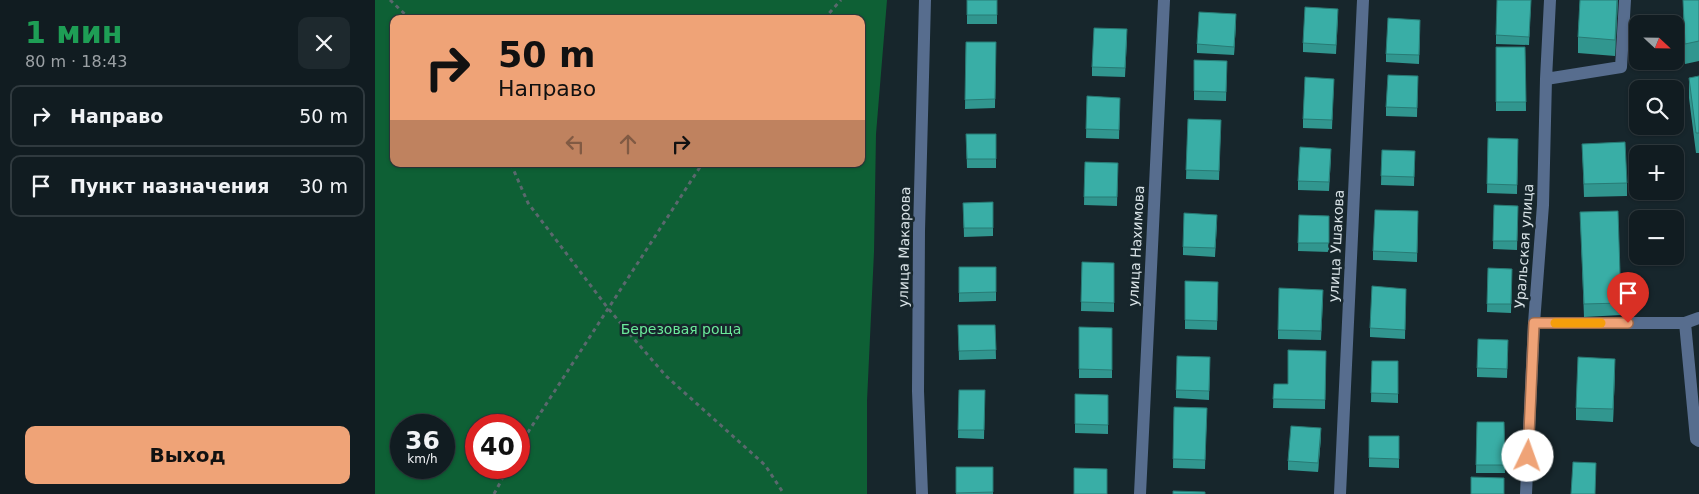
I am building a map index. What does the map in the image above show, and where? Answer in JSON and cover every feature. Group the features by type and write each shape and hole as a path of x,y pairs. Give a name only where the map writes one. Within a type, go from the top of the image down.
{"street":[{"name":"улица Макарова","path":"922,494 918,391 919,250 925,0"},
{"name":"улица Нахимова","path":"1140,494 1164,0"},
{"name":"улица Ушакова","path":"1340,494 1363,0"},
{"name":"Уральская улица","path":"1526,494 1534,323 1543,205 1545,79 1550,0"},
{"path":"1545,79 1621,67 1625,0"},
{"path":"1534,323 1685,323 1699,318"},
{"path":"1685,323 1696,439 1699,441"}],"path":[{"path":"390,0 406,15"},
{"path":"828,15 841,0"},
{"path":"512,167 528,203 607,307 666,376 765,465 784,494"},
{"path":"530,429 699,167"},
{"path":"494,494 502,479"}],"green space":[{"name":"Березовая роща","path":"375,0 887,0 876,134 874,252 867,401 867,494 375,494"}],"building":[{"path":"967,0 997,0 997,15 967,15"},
{"path":"1497,0 1531,0 1529,37 1496,35"},
{"path":"1580,0 1617,0 1615,40 1578,37"},
{"path":"1683,0 1699,0 1699,41 1685,44"},
{"path":"1305,7 1338,9 1336,45 1303,43"},
{"path":"1199,12 1236,14 1234,47 1197,44"},
{"path":"1388,18 1420,20 1419,55 1386,54"},
{"path":"1094,28 1127,29 1125,68 1092,67"},
{"path":"966,42 996,42 995,99 965,100"},
{"path":"1496,47 1525,47 1526,102 1496,102"},
{"path":"1194,60 1227,61 1226,92 1194,91"},
{"path":"1388,75 1418,76 1417,108 1386,107"},
{"path":"1699,76 1699,133 1696,133 1689,78"},
{"path":"1305,77 1334,79 1332,120 1303,119"},
{"path":"1087,96 1120,98 1119,130 1086,129"},
{"path":"1188,119 1221,120 1219,171 1186,170"},
{"path":"966,134 996,134 996,159 967,159"},
{"path":"1488,138 1518,139 1517,185 1487,184"},
{"path":"1625,142 1627,183 1584,184 1582,144"},
{"path":"1300,147 1331,149 1329,182 1298,181"},
{"path":"1382,150 1415,151 1414,177 1381,176"},
{"path":"1085,162 1118,163 1117,197 1084,197"},
{"path":"993,202 993,228 964,228 963,203"},
{"path":"1494,205 1518,206 1517,241 1493,241"},
{"path":"1375,210 1418,211 1417,253 1373,251"},
{"path":"1618,211 1621,303 1584,304 1580,212"},
{"path":"1184,213 1217,215 1215,248 1183,247"},
{"path":"1299,215 1329,216 1329,243 1298,243"},
{"path":"1082,262 1114,263 1114,303 1081,302"},
{"path":"959,267 996,267 996,292 959,293"},
{"path":"1488,268 1512,269 1511,304 1487,304"},
{"path":"1185,281 1218,282 1217,321 1185,320"},
{"path":"1372,286 1406,289 1405,330 1370,328"},
{"path":"1279,288 1323,290 1321,331 1278,330"},
{"path":"958,325 995,325 996,350 959,351"},
{"path":"1079,327 1112,328 1112,370 1079,369"},
{"path":"1478,339 1508,340 1507,369 1477,368"},
{"path":"1288,350 1326,351 1325,400 1273,399 1274,384 1288,384"},
{"path":"1177,356 1210,357 1209,391 1176,390"},
{"path":"1578,357 1615,359 1613,409 1576,408"},
{"path":"1372,361 1398,361 1398,394 1371,393"},
{"path":"959,390 985,390 984,430 958,430"},
{"path":"1075,394 1108,395 1108,425 1075,424"},
{"path":"1174,407 1207,408 1205,460 1173,459"},
{"path":"1477,422 1504,422 1505,465 1476,465"},
{"path":"1291,426 1321,428 1318,463 1288,461"},
{"path":"1369,436 1399,436 1399,459 1369,458"},
{"path":"1573,462 1596,463 1595,494 1571,494"},
{"path":"956,467 993,467 993,492 956,493"},
{"path":"1074,468 1107,469 1107,494 1074,494"},
{"path":"1471,477 1504,478 1504,494 1471,494"},
{"path":"1173,491 1205,492 1205,494 1173,494"}],"slow traffic":[{"path":"1555,323 1601,323"}],"route":[{"path":"1528,456 1534,323 1628,323"}]}
